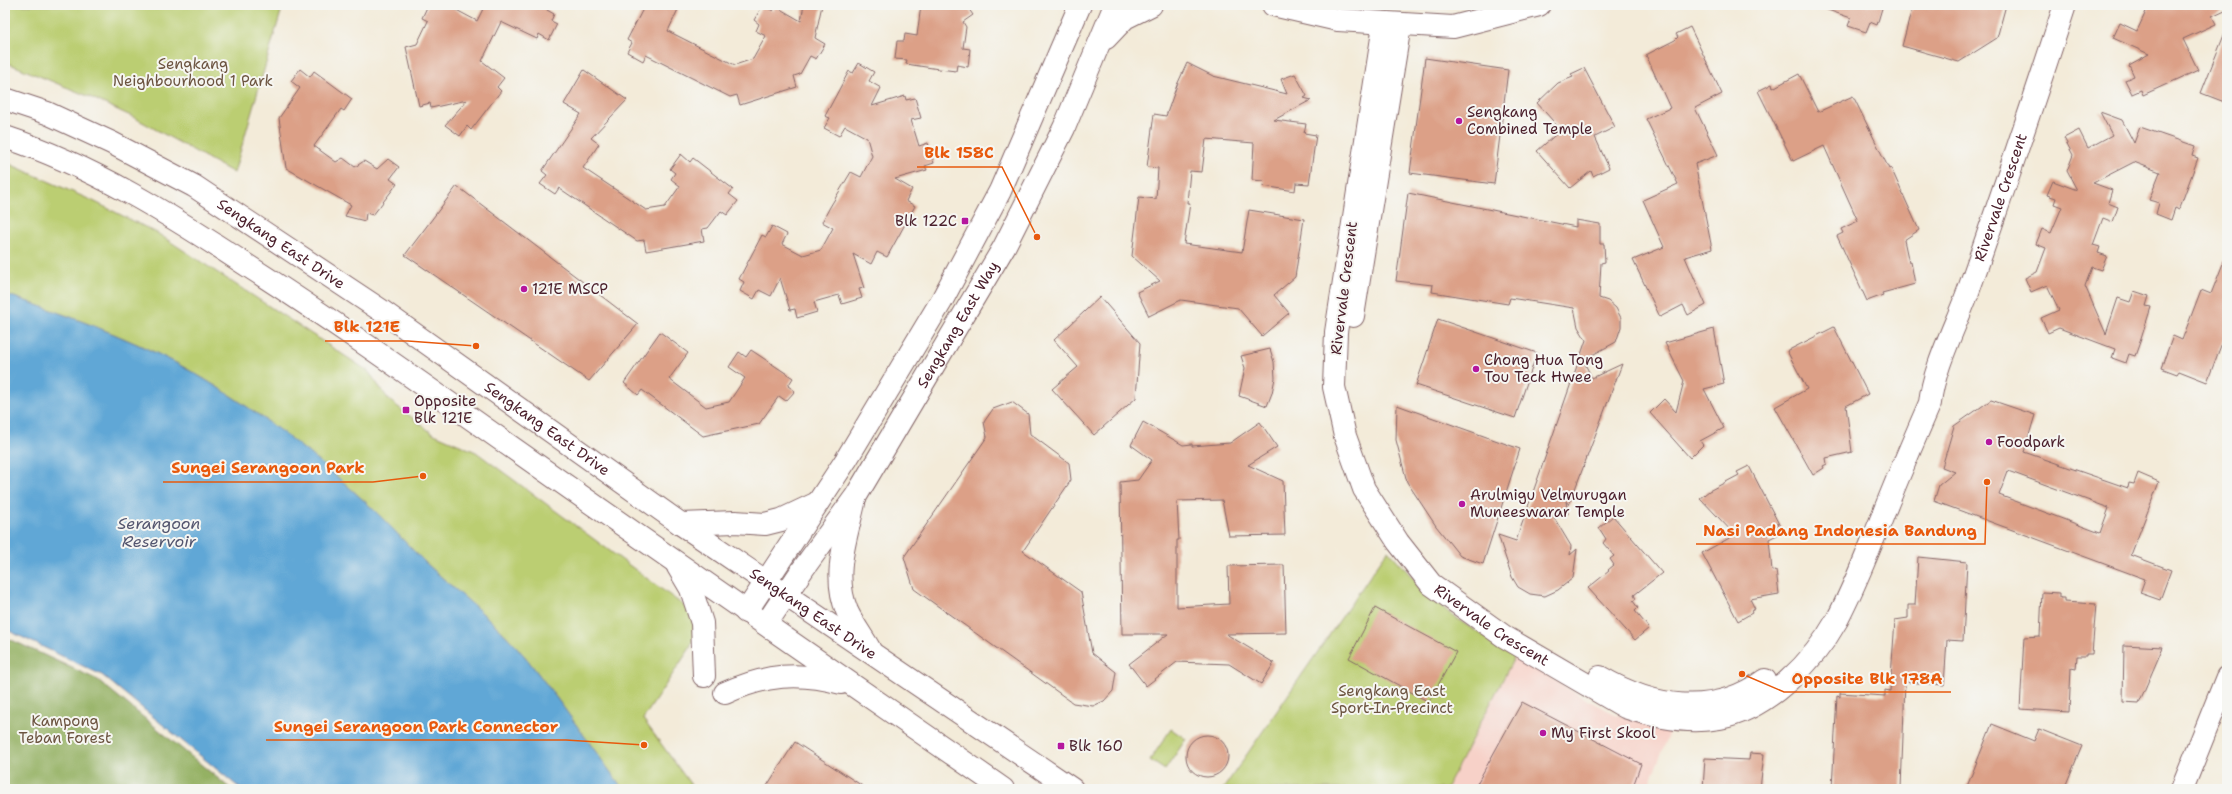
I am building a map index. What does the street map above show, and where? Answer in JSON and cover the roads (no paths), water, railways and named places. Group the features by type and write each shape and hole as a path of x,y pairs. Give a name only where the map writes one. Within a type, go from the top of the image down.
{"main road":[{"name":"Sengkang East Way","path":"766,624 856,496 1004,247 1064,128 1115,5"},
{"path":"1098,46 1125,18 1151,5"},
{"path":"1273,5 1338,20 1392,25 1453,27 1539,5"},
{"name":"Rivervale Crescent","path":"1392,25 1334,387 1345,436 1404,530 1441,573 1510,625 1614,686 1641,696 1665,702 1707,705 1753,689 1780,670 1803,645 1830,604 1921,399 1931,387 1959,317 2035,100 2065,5"},
{"name":"Sengkang East Way","path":"746,612 898,374 970,248 1000,191 1075,9"},
{"name":"Sengkang East Drive","path":"5,98 47,114 112,143 194,186 382,311 681,524 872,652 1072,789"},
{"path":"5,137 93,174 161,210 201,235 359,339 676,564 766,624 1003,789"},
{"path":"856,496 843,551 839,578 847,611 872,652"},
{"path":"681,524 735,522 765,524 781,520 817,503"},
{"path":"676,564 691,589 702,623 704,676"},
{"path":"725,693 746,684 792,675 818,676 856,687"},
{"path":"2182,789 2227,678"}],"water":[{"name":"Serangoon Reservoir","path":"5,294 115,334 157,353 230,395 280,430 304,449 373,509 427,564 504,633 527,659 623,789 241,789 102,675 5,629"}],"railway":[{"path":"1413,5 1449,5"}],"place":[{"name":"Sengkang Combined Temple","path":"1459,121"},
{"name":"Blk 122C","path":"965,221"},
{"name":"Blk 158C","path":"1037,237"},
{"name":"121E MSCP","path":"524,289"},
{"name":"Blk 121E","path":"476,346"},
{"name":"Chong Hua Tong Tou Teck Hwee","path":"1476,369"},
{"name":"Opposite Blk 121E","path":"406,410"},
{"name":"Foodpark","path":"1989,442"},
{"name":"Sungei Serangoon Park","path":"423,476"},
{"name":"Nasi Padang Indonesia Bandung","path":"1987,482"},
{"name":"Arulmigu Velmurugan Muneeswarar Temple","path":"1462,504"},
{"name":"Opposite Blk 178A","path":"1742,674"},
{"name":"My First Skool","path":"1543,733"},
{"name":"Sungei Serangoon Park Connector","path":"644,745"},
{"name":"Blk 160","path":"1061,746"}],"park label":[{"name":"Sengkang Neighbourhood 1 Park","path":"193,72"},
{"name":"Sengkang East Sport-In-Precinct","path":"1392,700"},
{"name":"Kampong Teban Forest","path":"65,730"}]}
